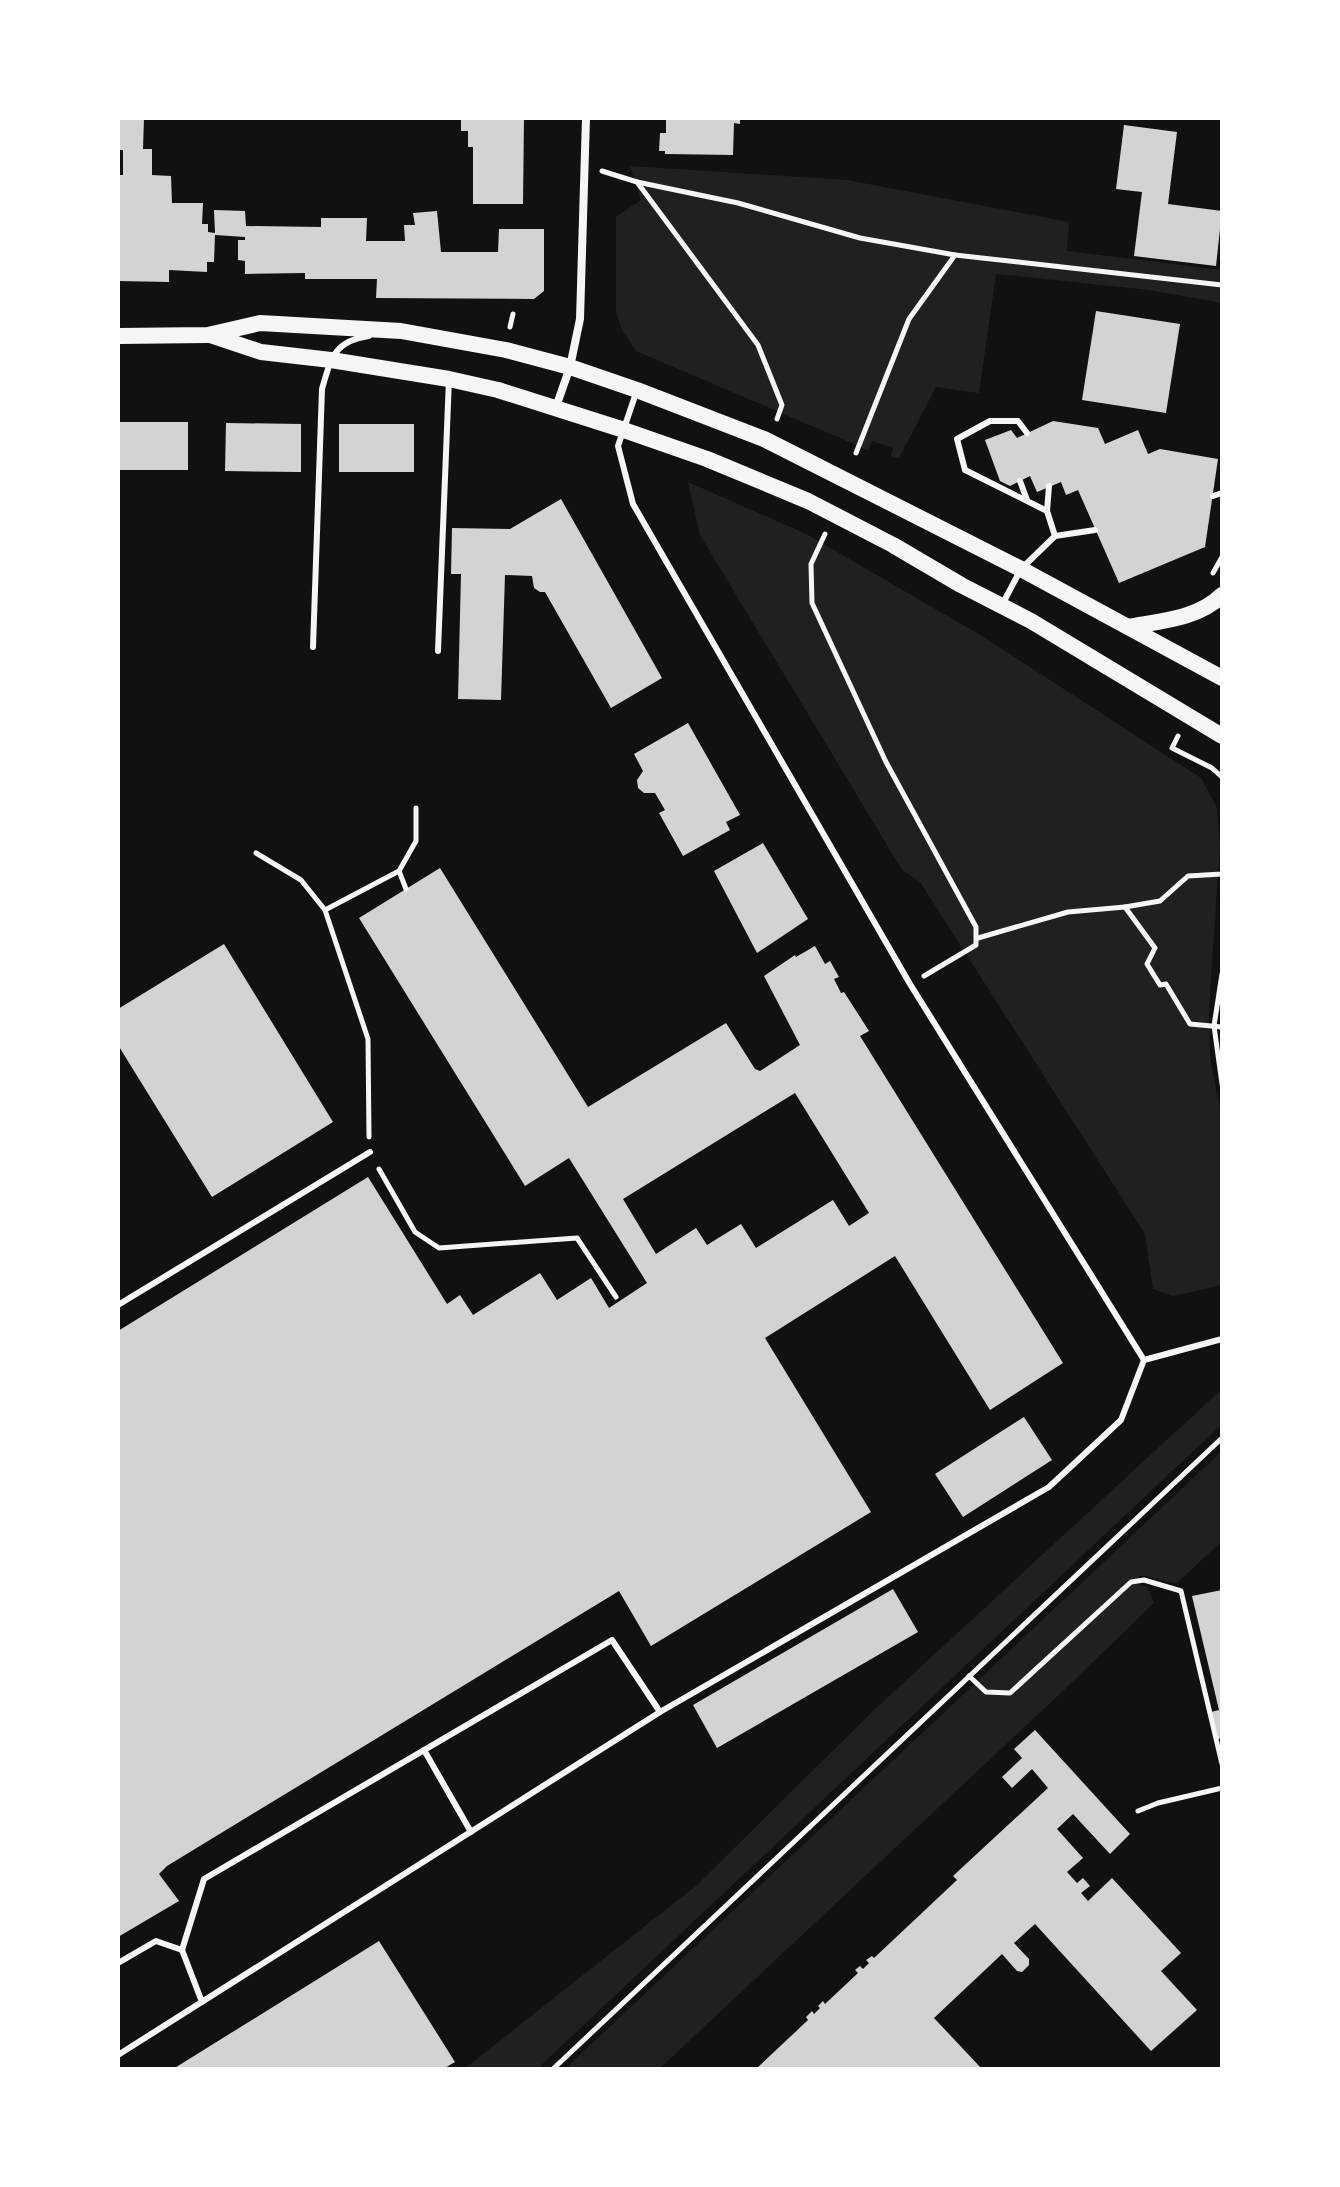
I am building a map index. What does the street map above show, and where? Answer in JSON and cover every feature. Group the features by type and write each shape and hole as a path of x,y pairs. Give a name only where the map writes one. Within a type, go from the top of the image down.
{"main road":[{"path":"118,336 208,335 260,323 401,331 506,350 570,367 764,439 1021,569 1222,678"},
{"path":"208,335 261,352 449,379 556,407 707,459 833,514 1002,605 1222,736"},
{"path":"1128,627 1178,618 1213,604 1222,595"}],"street":[{"path":"556,407 570,367 580,319 586,118"}],"lane":[{"path":"313,647 321,397 331,360 340,345 354,338 401,331"},
{"path":"438,651 449,379"},
{"path":"637,390 621,429 618,446 633,504 910,984 1144,1360"},
{"path":"1027,433 1018,421 990,421 957,439 965,470 1047,511"},
{"path":"1020,481 1027,501"},
{"path":"1049,486 1047,511 1055,536"},
{"path":"1213,496 1222,493"},
{"path":"1002,605 1021,569 1055,536 1095,530"},
{"path":"118,1305 370,1152"},
{"path":"1144,1360 1222,1339"},
{"path":"118,2055 660,1712 1049,1487 1121,1420 1144,1360"},
{"path":"202,2002 182,1950 204,1879 612,1640 660,1712"},
{"path":"424,1750 471,1832"},
{"path":"118,1963 156,1941 182,1950"}],"path":[{"path":"604,172 738,203 860,238 955,255 1222,285"},
{"path":"637,182 758,345 782,405 777,419"},
{"path":"856,453 909,319 955,255"},
{"path":"509,332 513,314"},
{"path":"833,514 811,564 812,603 886,762 976,927 978,938 976,945 910,984"},
{"path":"1178,738 1172,748 1212,768 1222,777"},
{"path":"325,910 399,871 416,841 416,808"},
{"path":"256,853 301,880 325,910 368,1039 370,1152 415,1232 439,1248 577,1238 616,1297"},
{"path":"399,871 406,889"},
{"path":"978,938 1068,912 1160,901 1188,876 1222,874"},
{"path":"1125,907 1155,948 1147,964 1160,985 1166,984 1190,1024 1222,1027"},
{"path":"1222,974 1214,1026 1222,1084"},
{"path":"553,2069 1222,1438"},
{"path":"969,1676 986,1692 1010,1693 1131,1582 1144,1580 1181,1591 1222,1764"},
{"path":"1138,1811 1158,1803 1222,1788"}],"shaded area":[{"path":"630,166 847,180 1069,222 1067,251 1222,270 1222,303 1149,290 996,274 979,393 936,387 899,458 891,456 893,448 872,441 868,450 636,351 622,330 616,312 616,217 641,200"},
{"path":"688,482 806,534 982,636 1201,778 1217,808 1220,845 1209,1007 1210,1056 1222,1121 1222,1285 1173,1296 1153,1289 1145,1234 920,882 902,870 700,535"},
{"path":"1222,1389 1221,1425 537,2069 464,2069 697,1885 874,1710"},
{"path":"1222,1451 1222,1541 1177,1583 1139,1576 1139,1585 1147,1587 1154,1603 1064,1690 659,2069 565,2069"}],"building":[{"path":"118,118 144,118 143,149 152,149 152,175 171,176 172,203 203,203 202,224 208,224 208,232 215,233 214,210 245,211 246,226 321,227 321,218 367,218 366,241 405,241 404,225 415,225 413,213 437,211 441,252 498,252 499,229 544,229 544,291 534,299 376,298 377,279 305,279 305,273 245,274 245,261 238,260 238,240 245,240 245,237 215,235 214,262 207,262 207,272 169,270 169,282 118,281 118,175 123,175 123,150 118,150"},
{"path":"461,118 524,118 523,204 473,204 473,147 468,147 468,131 461,131"},
{"path":"666,118 740,118 740,124 734,123 733,155 665,154 665,151 659,151 660,133 666,133"},
{"path":"1124,125 1177,132 1168,204 1222,211 1216,266 1134,256 1142,192 1116,189"},
{"path":"1096,311 1180,324 1166,413 1082,400"},
{"path":"1053,421 1098,428 1105,444 1138,430 1148,454 1160,449 1218,459 1205,547 1119,583 1078,490 1066,495 1061,482 1037,492 1030,476 1010,486 1000,481 985,440 1011,430 1017,438"},
{"path":"118,422 188,422 188,470 118,470"},
{"path":"226,423 301,424 301,472 225,471"},
{"path":"339,424 414,424 414,472 339,472"},
{"path":"561,499 662,678 611,708 545,592 534,588 532,576 505,575 501,700 458,699 461,574 451,574 452,528 510,529"},
{"path":"688,723 740,815 726,822 730,830 683,856 659,813 665,810 655,793 644,793 638,788 637,780 643,771 634,754"},
{"path":"763,843 808,919 757,953 714,871"},
{"path":"440,868 588,1107 726,1023 755,1069 760,1071 800,1045 764,976 815,946 825,964 830,961 839,977 834,979 841,993 844,992 869,1031 860,1036 1063,1363 990,1410 895,1256 765,1338 871,1512 651,1646 619,1591 167,1866 159,1874 179,1901 118,1937 118,1331 368,1177 447,1304 460,1295 473,1315 540,1273 557,1300 591,1278 609,1308 647,1283 569,1158 525,1186 359,918","holes":["795,1093 869,1213 849,1226 833,1200 756,1248 741,1224 707,1245 696,1228 656,1254 623,1199"]},
{"path":"224,944 333,1122 212,1197 118,1045 118,1009"},
{"path":"1024,1417 1052,1460 963,1517 935,1474"},
{"path":"893,1589 918,1632 717,1748 693,1705"},
{"path":"1222,1590 1222,1738 1218,1739 1211,1712 1219,1710 1192,1596"},
{"path":"1035,1730 1130,1834 1110,1854 1073,1814 1057,1829 1083,1858 1067,1872 1077,1883 1083,1878 1090,1886 1081,1893 1088,1901 1112,1878 1181,1953 1161,1971 1197,2010 1151,2051 1035,1924 1014,1943 1029,1959 1029,1965 1022,1972 1017,1971 1002,1954 934,2018 982,2069 756,2069 808,2020 806,2017 812,2011 814,2014 823,2001 825,2004 858,1973 855,1970 860,1966 863,1969 869,1963 866,1960 872,1956 874,1958 957,1880 953,1876 1048,1788 1032,1769 1012,1788 1002,1777 1022,1758 1014,1749"},
{"path":"379,1941 455,2062 443,2069 173,2069"}]}
